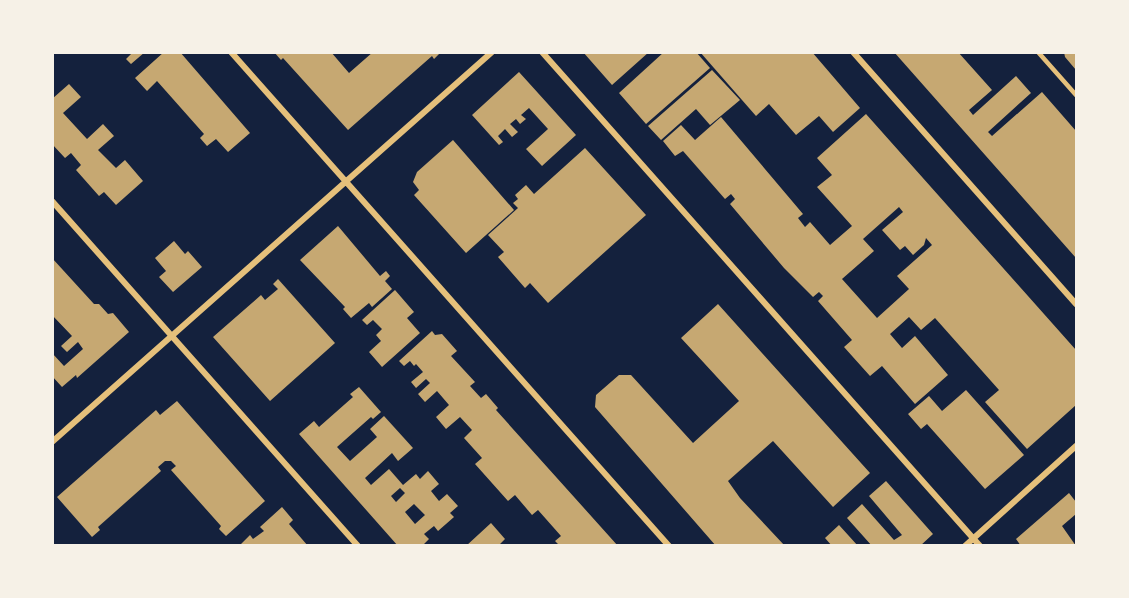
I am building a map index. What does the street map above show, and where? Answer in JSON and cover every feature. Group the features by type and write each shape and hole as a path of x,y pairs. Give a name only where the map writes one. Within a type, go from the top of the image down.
{"street":[{"path":"231,52 669,546"},
{"path":"52,442 492,52"},
{"path":"542,52 980,546"},
{"path":"854,52 1077,304"},
{"path":"52,201 358,546"},
{"path":"965,546 1077,446"}],"lane":[{"path":"1038,52 1077,95"}],"building":[{"path":"133,52 145,52 131,64 126,59"},
{"path":"164,52 180,52 250,133 228,152 216,139 207,146 200,138 204,134 157,81 147,91 135,78"},
{"path":"274,52 331,52 349,73 373,52 441,52 434,59 432,56 348,130 283,58 281,60"},
{"path":"583,52 649,52 612,85"},
{"path":"664,52 696,52 710,68 646,124 619,93"},
{"path":"700,52 812,52 860,108 833,132 819,116 796,135 769,104 756,116"},
{"path":"894,52 958,52 992,90 969,110 973,115 1016,76 1031,93 988,132 992,136 1042,92 1076,131 1076,258"},
{"path":"1064,52 1076,52 1076,70 1065,57"},
{"path":"712,70 740,100 710,125 696,109 661,140 648,126"},
{"path":"519,72 576,135 542,166 526,149 548,129 529,108 521,115 526,119 520,124 516,119 510,124 518,132 512,137 505,129 498,136 503,142 499,145 472,115"},
{"path":"69,84 81,97 63,113 87,139 103,124 114,136 98,150 116,168 125,160 143,181 116,205 104,192 99,196 76,170 81,165 71,153 65,158 52,144 52,99"},
{"path":"866,114 1076,350 1076,405 1027,449 985,402 999,390 935,318 921,330 909,317 890,334 902,348 915,336 948,375 915,404 882,366 870,376 844,347 852,340 818,301 823,296 819,292 813,297 784,268 730,204 735,199 731,194 725,199 683,151 675,156 663,141 681,125 695,140 721,117 803,214 798,218 805,227 810,222 830,245 852,226 817,187 832,175 817,158","holes":["899,207 903,212 882,230 900,250 905,246 913,255 924,245 926,238 932,245 897,276 909,289 877,318 842,279 874,251 863,239"]},
{"path":"453,140 514,210 466,253 414,195 419,190 413,182 417,172"},
{"path":"585,148 646,215 548,303 530,283 525,288 498,257 504,252 488,235 518,208 513,203 518,199 515,195 526,185 534,194"},
{"path":"338,226 380,276 386,271 390,276 385,281 392,289 372,307 369,303 351,318 343,309 345,307 300,260"},
{"path":"174,241 185,254 188,251 202,267 173,292 159,277 166,271 155,258"},
{"path":"52,258 94,304 99,304 108,314 113,313 129,332 77,378 76,375 62,387 52,376 52,353 64,366 83,349 78,342 67,352 61,346 72,336 52,315"},
{"path":"278,279 335,343 270,401 213,337 261,295 265,300 278,289 273,284"},
{"path":"395,290 414,312 407,318 420,333 382,367 369,352 381,341 376,335 382,329 373,320 367,325 362,320"},
{"path":"718,304 870,473 833,507 773,441 728,481 740,498 785,546 716,546 595,407 596,395 619,375 631,375 693,443 739,401 681,338"},
{"path":"432,331 435,335 442,334 457,351 451,356 475,382 470,386 481,398 486,394 498,408 496,410 618,546 560,546 555,541 561,536 538,510 532,515 515,495 508,501 475,464 482,458 464,438 472,430 460,417 446,429 436,417 449,405 437,391 425,402 418,394 430,383 426,379 416,388 411,382 423,372 410,361 404,366 399,361"},
{"path":"359,387 381,412 373,419 371,417 337,447 350,461 377,437 370,429 384,416 413,448 398,461 392,453 365,478 371,485 389,469 403,485 416,474 420,479 428,471 439,484 431,491 439,501 447,494 458,506 450,513 454,517 438,531 434,526 424,534 429,539 422,546 398,546 299,434 314,421 319,427 353,397 350,394","holes":["400,488 405,493 396,502 391,496","414,504 425,515 415,524 405,512"]},
{"path":"966,390 1024,455 985,489 927,424 921,429 908,414 929,396 942,411"},
{"path":"177,401 265,501 226,536 219,529 221,526 171,470 176,466 171,461 165,461 158,467 161,471 98,527 100,530 92,537 57,497 156,410 160,415"},
{"path":"886,481 933,534 920,546 872,546 847,518 862,504 894,540 902,535 869,496"},
{"path":"1069,493 1076,502 1076,514 1062,526 1076,546 1021,546 1016,539"},
{"path":"282,507 293,520 289,524 308,546 239,546 250,535 253,539 264,531 260,527"},
{"path":"491,523 505,539 498,546 466,546"},
{"path":"839,525 858,546 832,546 825,538"}]}
